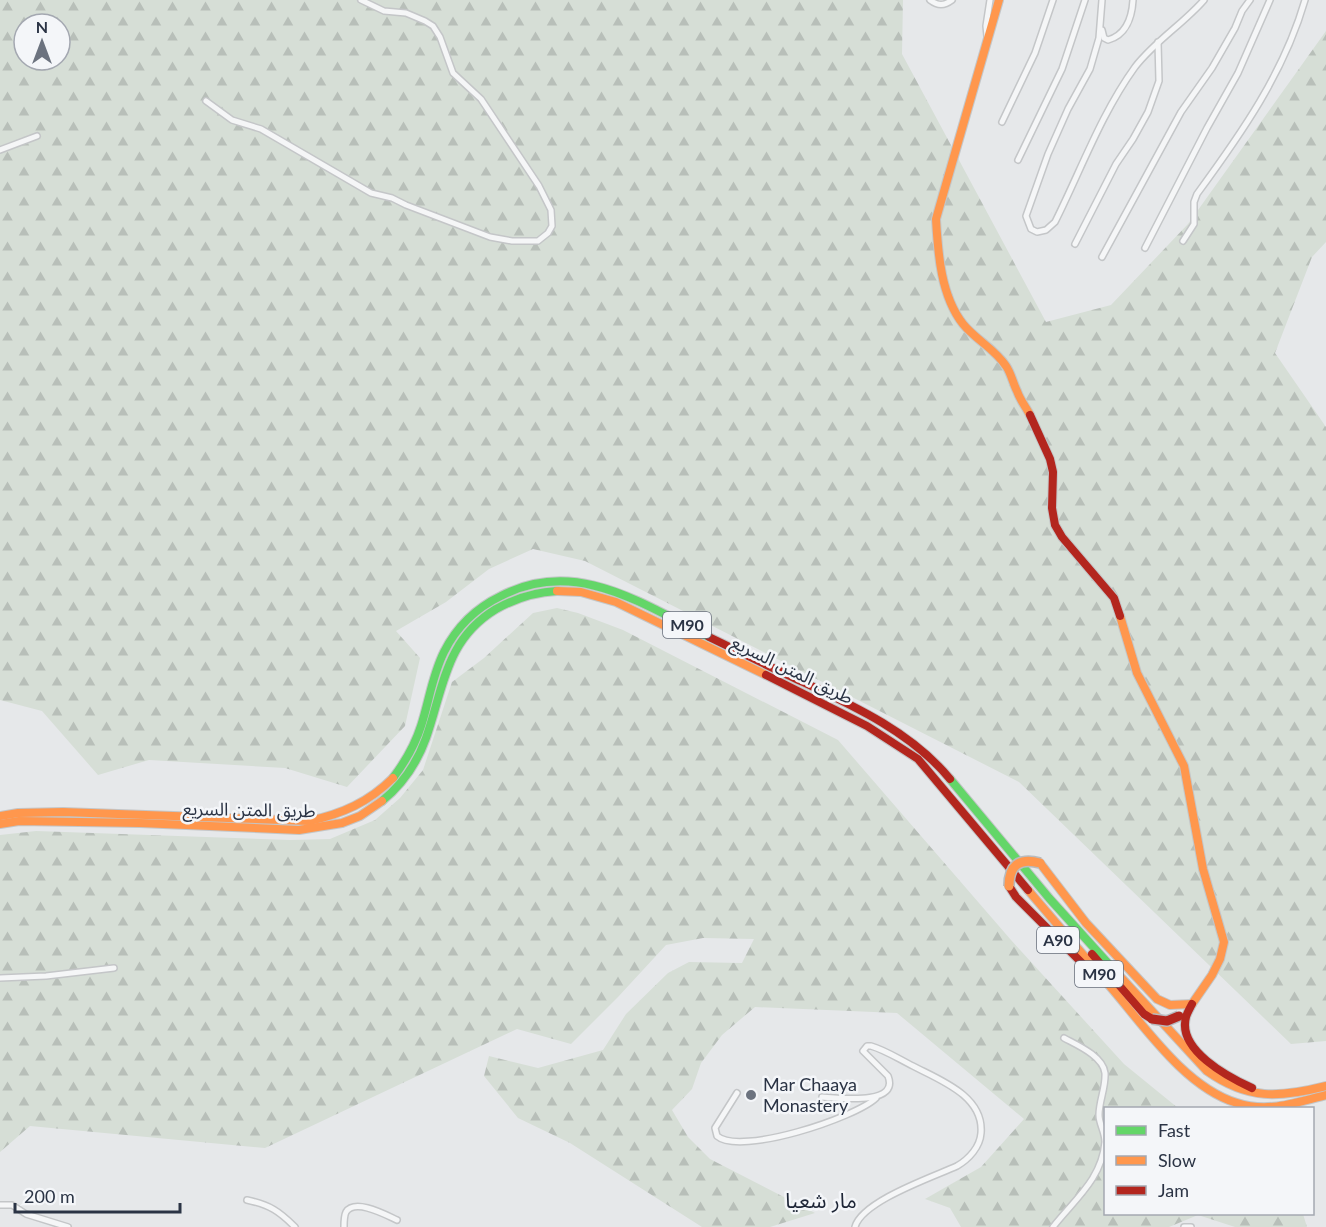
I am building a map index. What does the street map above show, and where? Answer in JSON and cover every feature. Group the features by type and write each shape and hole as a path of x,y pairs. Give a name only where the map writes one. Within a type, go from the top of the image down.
{"main road":[{"path":"999,0 936,219 936,234 944,281 951,304 964,325 1008,367 1018,394 1036,426 1050,459 1053,472 1052,499 1055,525 1062,537 1108,588 1114,598 1137,673 1184,766 1203,869 1224,942 1207,984 1182,1014 1186,1035 1203,1056 1228,1078 1268,1096"},
{"name":"طريق المتن السريع","path":"0,816 18,813 63,812 309,821 330,818 353,809 381,790 408,757 420,728 438,666 457,630 476,612 505,593 534,584 562,580 588,583 622,594 837,698 889,726 929,756 1049,898 1207,1071 1232,1087 1268,1096 1293,1094 1326,1086"},
{"name":"طريق المتن السريع","path":"0,824 19,821 140,823 317,830 349,822 382,802 397,789 407,776 426,737 447,666 455,650 474,625 497,608 530,595 565,590 580,591 617,603 649,617 849,716 918,759 1188,1076 1217,1096 1247,1106 1269,1107 1326,1095"},
{"name":"A90","path":"1086,923 1040,862 1031,860 1019,862 1010,873 1009,886 1016,897 1088,971 1112,988"},
{"name":"A90","path":"1049,898 1055,900 1077,920 1086,923"},
{"path":"1086,923 1162,1003 1192,1004"},
{"name":"A90","path":"1059,926 1069,930 1077,937 1144,1014 1152,1019 1167,1021 1182,1014"}],"street":[{"path":"206,101 232,120 261,129 371,193 392,198 490,237 512,241 538,241 548,233 552,226 551,210 539,186 481,99 453,73 440,37 433,26 406,13 384,11 361,0"},
{"path":"930,0 939,5 946,5 952,0"},
{"path":"987,38 986,26 990,0"},
{"path":"1002,122 1035,53 1053,0"},
{"path":"1018,160 1062,69 1085,0"},
{"path":"1102,0 1100,26 1090,69 1068,110 1031,198 1026,216 1027,225 1031,230 1037,232 1046,230 1055,222 1121,89 1137,65 1158,42 1181,24 1204,0"},
{"path":"1100,26 1104,38 1113,39 1129,23 1133,0"},
{"path":"1102,257 1181,112 1212,68 1250,0"},
{"path":"1145,248 1238,73 1270,0"},
{"path":"1183,241 1194,224 1194,202 1197,194 1240,134 1273,80 1289,47 1305,0"},
{"path":"1075,244 1116,164 1134,139 1148,112 1156,92 1160,72 1158,42"},
{"path":"0,150 37,136"},
{"path":"0,978 46,976 114,968"},
{"path":"1064,1038 1086,1050 1100,1062 1105,1072 1099,1118 1104,1131"},
{"path":"737,1093 715,1128 717,1136 723,1141 768,1139 787,1135 854,1111 869,1104 889,1087 890,1081 884,1071 863,1051 867,1046 876,1047 920,1070 970,1100 979,1115 980,1139 972,1153 962,1163 880,1201 860,1216 855,1227"},
{"path":"822,1098 877,1096"},
{"path":"1053,1227 1089,1186 1098,1168 1104,1147"},
{"path":"247,1200 267,1205 296,1227"},
{"path":"0,1205 12,1205 26,1214 68,1227"},
{"path":"344,1227 345,1215 352,1207 369,1208 398,1220"},
{"path":"1184,1227 1191,1227"}],"green space":[{"path":"0,0 903,0 902,54 1046,322 1111,305 1188,224 1326,31 1326,242 1312,257 1275,353 1326,427 1326,1041 1291,1044 1019,782 585,561 533,549 489,569 446,602 396,631 420,658 405,726 347,787 285,768 149,760 98,775 42,711 0,700"},
{"path":"557,608 578,613 623,630 838,740 1011,940 1124,1064 1177,1107 1104,1107 1104,1215 1198,1215 1169,1227 961,1227 950,1208 925,1199 981,1167 1024,1119 897,1013 755,1007 722,1035 701,1063 692,1089 672,1110 688,1137 710,1159 815,1213 770,1227 702,1227 570,1143 518,1118 484,1076 489,1056 538,1068 603,1050 626,1014 668,973 689,962 742,963 754,939 703,938 666,945 571,1044 517,1029 265,1148 30,1126 0,1152 0,835 36,831 290,840 330,839 375,820 400,798 423,770 452,682 484,658 533,613"},
{"path":"1198,1215 1303,1215 1307,1227 1235,1227"}],"traffic: fast":[{"path":"393,778 406,760 416,740 436,670 449,643 475,613 501,596 529,585 556,581 582,583 608,589 634,599 709,637"},
{"path":"382,801 403,780 418,756 449,666 466,635 479,621 503,605 533,594 557,591"},
{"path":"950,779 1049,898 1115,971"}],"traffic: slow":[{"path":"999,0 936,219 942,274 950,301 968,330 1006,366 1030,415"},
{"path":"557,591 581,592 616,602 766,675"},
{"path":"1120,616 1137,673 1184,766 1203,869 1224,942 1220,959 1212,975 1192,1004"},
{"path":"0,816 18,813 63,812 309,821 333,815 354,806 374,794 393,778"},
{"path":"0,824 19,821 140,823 299,830 342,823 360,816 382,801"},
{"path":"1009,886 1013,868 1021,862 1040,863"},
{"path":"1040,863 1086,923 1157,999 1170,1005 1192,1004"},
{"path":"1028,890 1154,1040 1201,1085 1237,1103 1259,1107 1282,1106 1326,1095"},
{"path":"1115,971 1207,1071 1222,1080 1250,1092 1264,1094 1293,1093 1326,1086"}],"traffic: jam":[{"path":"1030,415 1050,459 1053,472 1052,508 1055,525 1062,537 1114,598 1120,616"},
{"path":"709,637 875,718 915,745 950,779"},
{"path":"766,675 867,726 918,759 1028,890"},
{"path":"1009,886 1016,897 1099,980"},
{"path":"1092,954 1144,1014 1152,1019"},
{"path":"1192,1004 1186,1017 1185,1029 1189,1040 1207,1061 1230,1077 1252,1088"},
{"path":"1152,1019 1167,1021 1179,1016"}],"place":[{"name":"Mar Chaaya Monastery","path":"751,1095"}],"district":[{"name":"مار شعيا","path":"821,1201"}]}
